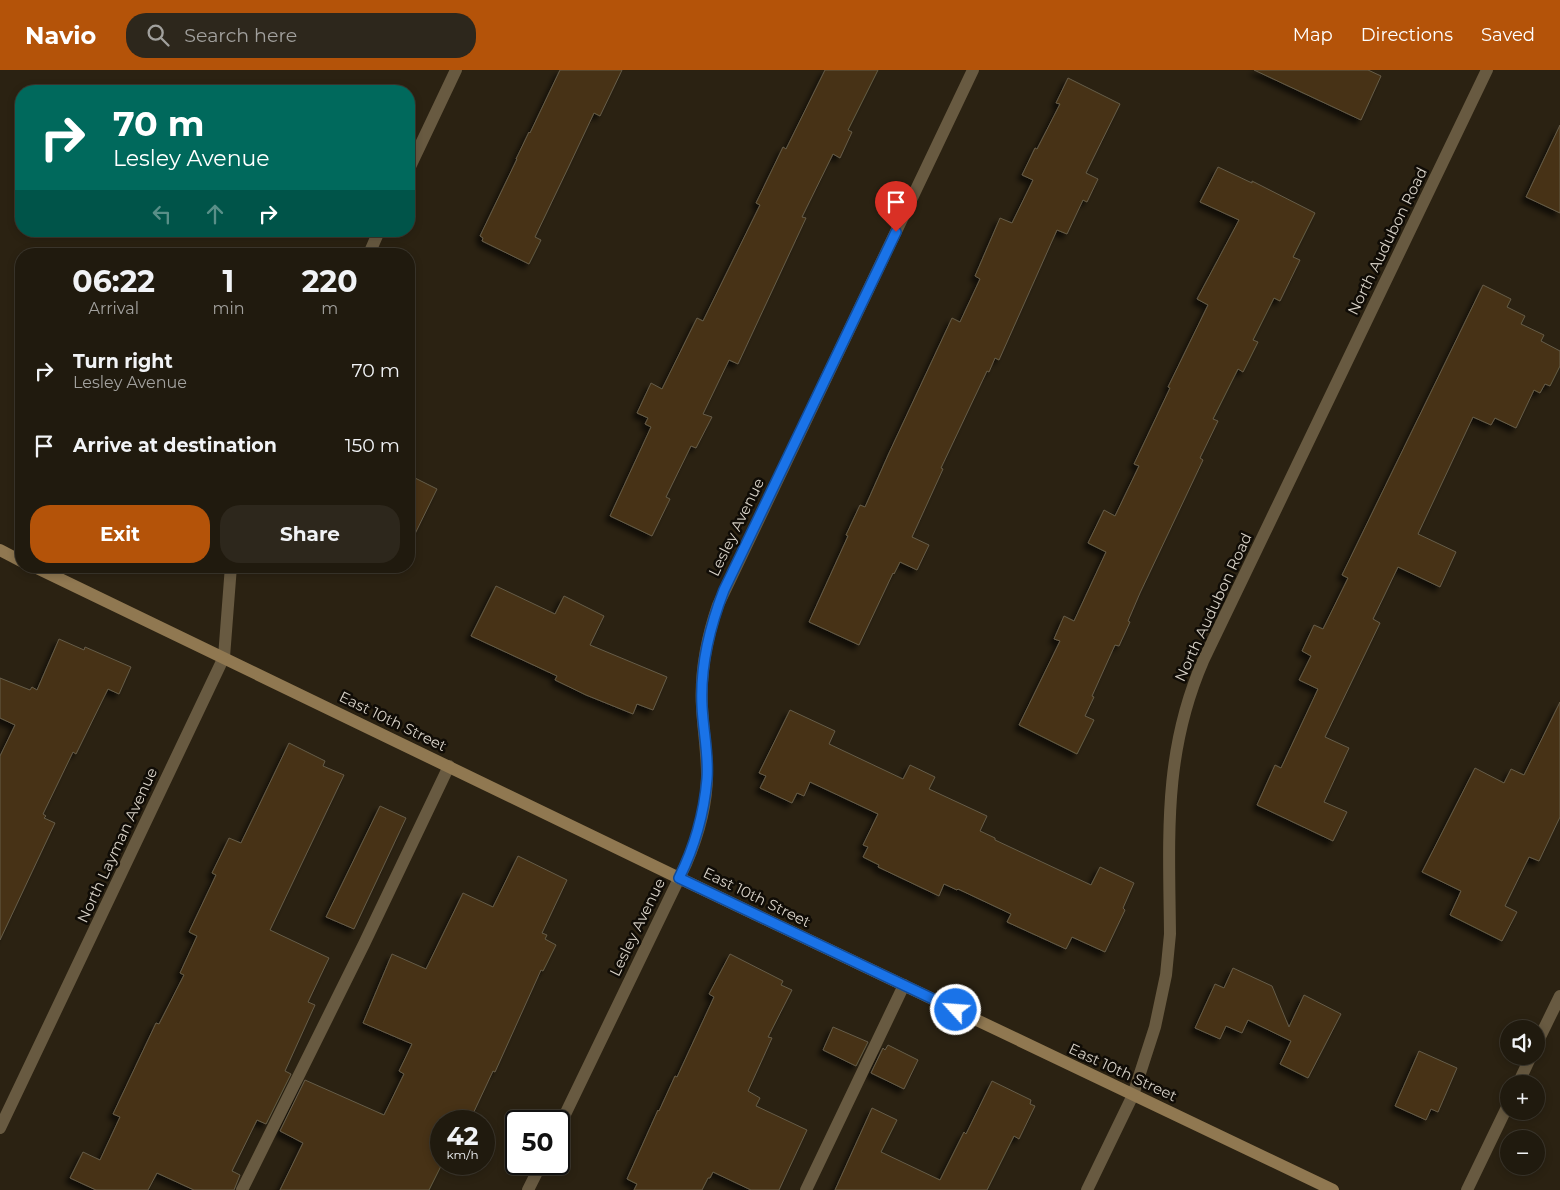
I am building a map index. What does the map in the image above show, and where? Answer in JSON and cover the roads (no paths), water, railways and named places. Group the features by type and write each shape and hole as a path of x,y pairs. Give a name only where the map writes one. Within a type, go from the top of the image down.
{"main road":[{"path":"0,550 15,558"},
{"name":"East 10th Street","path":"48,573 679,878 1333,1190"}],"street":[{"path":"415,157 456,70"},
{"name":"Lesley Avenue","path":"567,1110 679,878 697,835 707,776 702,690 705,660 716,612 724,590 973,70"},
{"name":"North Audubon Road","path":"1087,1190 1133,1095 1155,1027 1166,975 1170,934 1171,788 1180,732 1192,689 1203,661 1487,70"},
{"name":"North Layman Avenue","path":"0,1128 224,657 230,573"},
{"path":"242,1190 449,766"},
{"path":"806,1190 904,985"},
{"path":"1545,1027 1560,996"},
{"path":"1467,1190 1501,1120"},
{"path":"528,1190 536,1175"}]}
